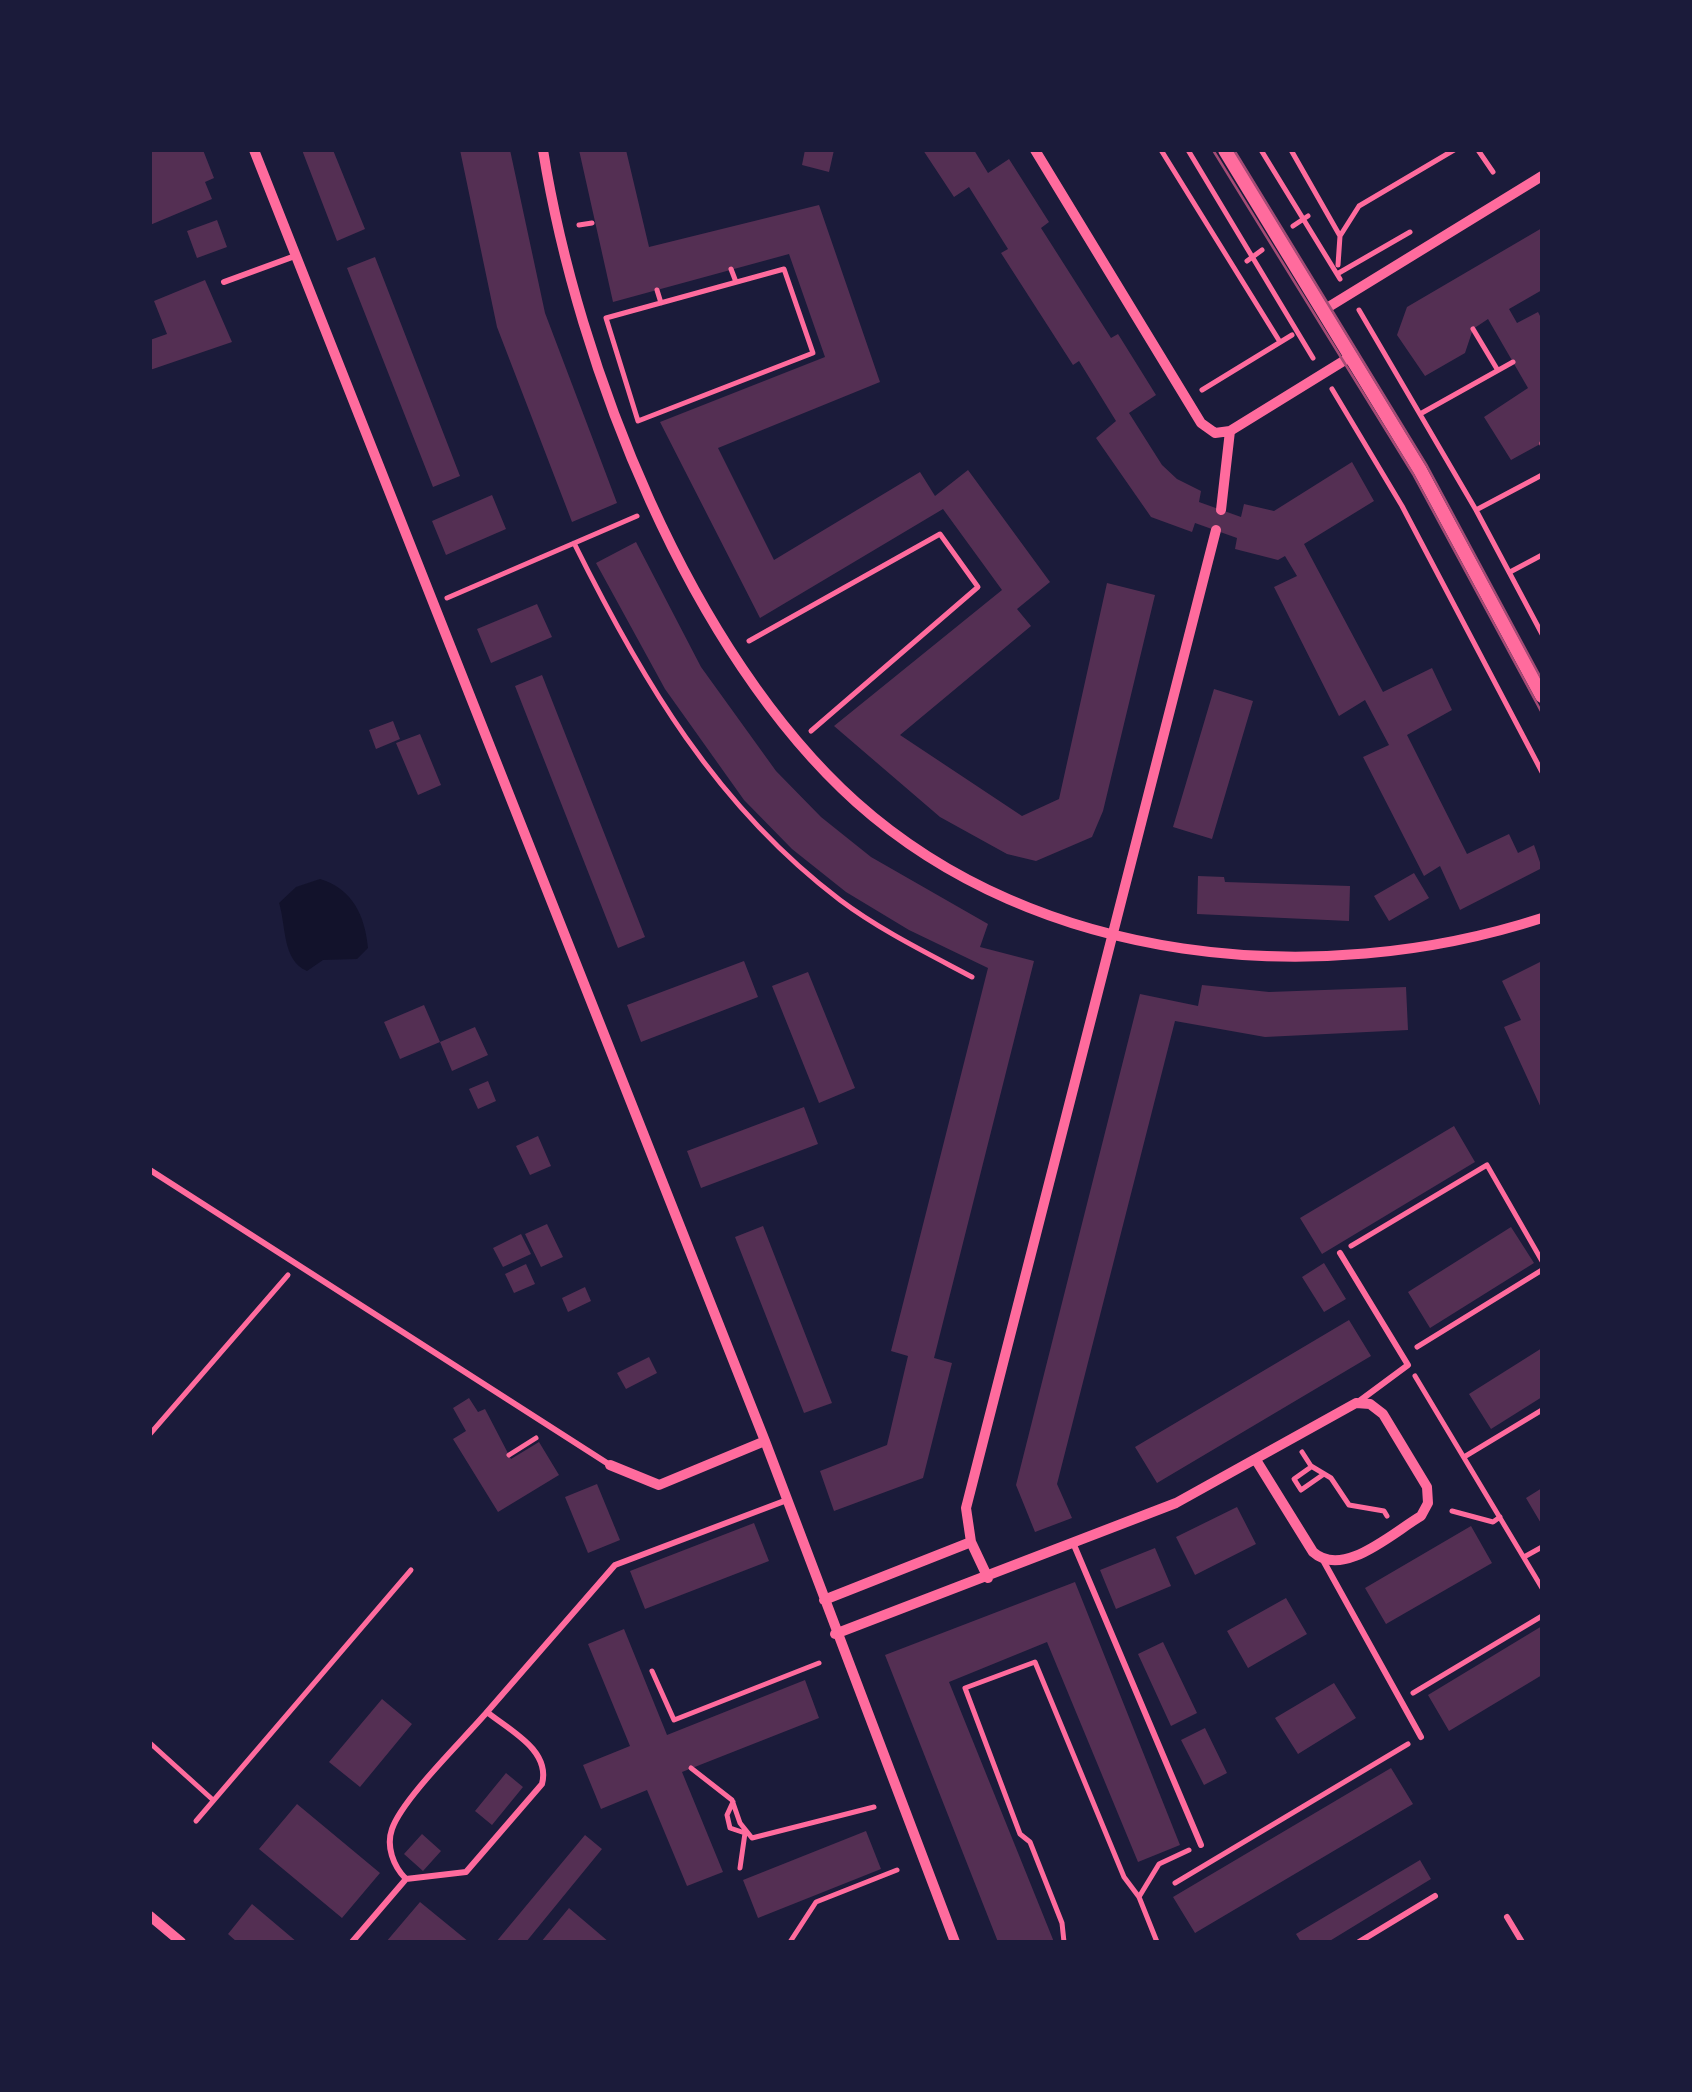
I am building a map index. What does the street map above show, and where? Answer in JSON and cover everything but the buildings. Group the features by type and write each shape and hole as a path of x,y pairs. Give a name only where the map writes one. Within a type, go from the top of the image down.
{"street":[{"path":"254,150 766,1441 835,1634 955,1942"},
{"path":"543,150 570,276 594,358 655,505 745,672 814,760 858,804 906,838 1013,900 1063,922 1115,936 1211,951 1326,956 1438,946 1542,918"},
{"path":"1035,150 1201,423 1214,433 1230,432 1350,356"},
{"path":"1226,150 1420,470 1542,696"},
{"path":"1322,311 1542,176"},
{"path":"1220,510 1230,432"},
{"path":"988,1578 970,1542 966,1508 1216,530"},
{"path":"835,1634 1176,1504 1356,1403 1370,1404 1383,1414 1427,1488 1428,1502 1421,1516 1341,1564 1324,1562 1313,1552 1256,1460"},
{"path":"610,1465 659,1485 766,1441"},
{"path":"824,1600 970,1542"},
{"path":"150,1916 181,1942"}],"lane":[{"path":"224,282 296,256"},
{"path":"150,1170 610,1465"},
{"path":"1340,1253 1408,1365 1356,1403"},
{"path":"406,1879 394,1863 390,1842 397,1818 615,1565 787,1500"},
{"path":"1074,1545 1200,1844"},
{"path":"1324,1562 1421,1736"},
{"path":"352,1942 406,1879 466,1872 542,1784 544,1774 538,1754 487,1712"},
{"path":"1359,1942 1434,1896"},
{"path":"1507,1917 1522,1942"}],"path":[{"path":"1161,150 1280,342"},
{"path":"1188,150 1249,259 1410,522 1542,772"},
{"path":"1261,150 1336,266 1340,236 1359,206 1454,150"},
{"path":"1290,150 1340,236"},
{"path":"1478,150 1493,172"},
{"path":"1290,228 1306,218"},
{"path":"578,225 592,223"},
{"path":"1249,259 1264,249"},
{"path":"732,269 736,282"},
{"path":"784,269 814,353 638,420 606,318 736,282 784,269"},
{"path":"657,290 661,303"},
{"path":"1366,322 1476,510 1542,634"},
{"path":"1473,329 1498,370"},
{"path":"1195,394 1292,335"},
{"path":"1420,414 1512,362"},
{"path":"1476,510 1542,474"},
{"path":"434,604 636,516"},
{"path":"748,641 940,534 978,587 811,731"},
{"path":"574,543 668,712 724,793 842,901 972,977"},
{"path":"1510,572 1542,555"},
{"path":"1340,1253 1487,1165 1542,1260"},
{"path":"150,1434 297,1265"},
{"path":"1402,1356 1542,1270"},
{"path":"1408,1365 1542,1588"},
{"path":"1464,1457 1542,1410"},
{"path":"509,1455 543,1434"},
{"path":"1304,1447 1300,1454 1332,1478 1349,1505 1384,1511 1388,1515 1380,1520 1382,1524"},
{"path":"1312,1466 1294,1480 1300,1490 1324,1474"},
{"path":"1452,1511 1492,1522 1500,1518"},
{"path":"1524,1557 1542,1546"},
{"path":"196,1821 411,1570"},
{"path":"1401,1700 1542,1616"},
{"path":"1064,1942 1056,1907 1030,1842 1020,1834 965,1688 1035,1662 1124,1877 1139,1897 1157,1942"},
{"path":"652,1671 674,1720 819,1663"},
{"path":"1174,1883 1421,1736"},
{"path":"150,1743 213,1800"},
{"path":"691,1768 733,1802 745,1832 740,1868"},
{"path":"733,1802 727,1815 730,1828 752,1838 874,1807"},
{"path":"1139,1897 1160,1864 1200,1844"},
{"path":"790,1942 816,1902 898,1870"}],"shaded area":[{"path":"320,879 341,890 355,905 368,948 357,959 323,960 307,971 289,951 279,903 296,887"}],"tram line":[{"path":"1213,150 1413,474 1542,713"},
{"path":"1234,150 1427,466 1542,680"}]}
